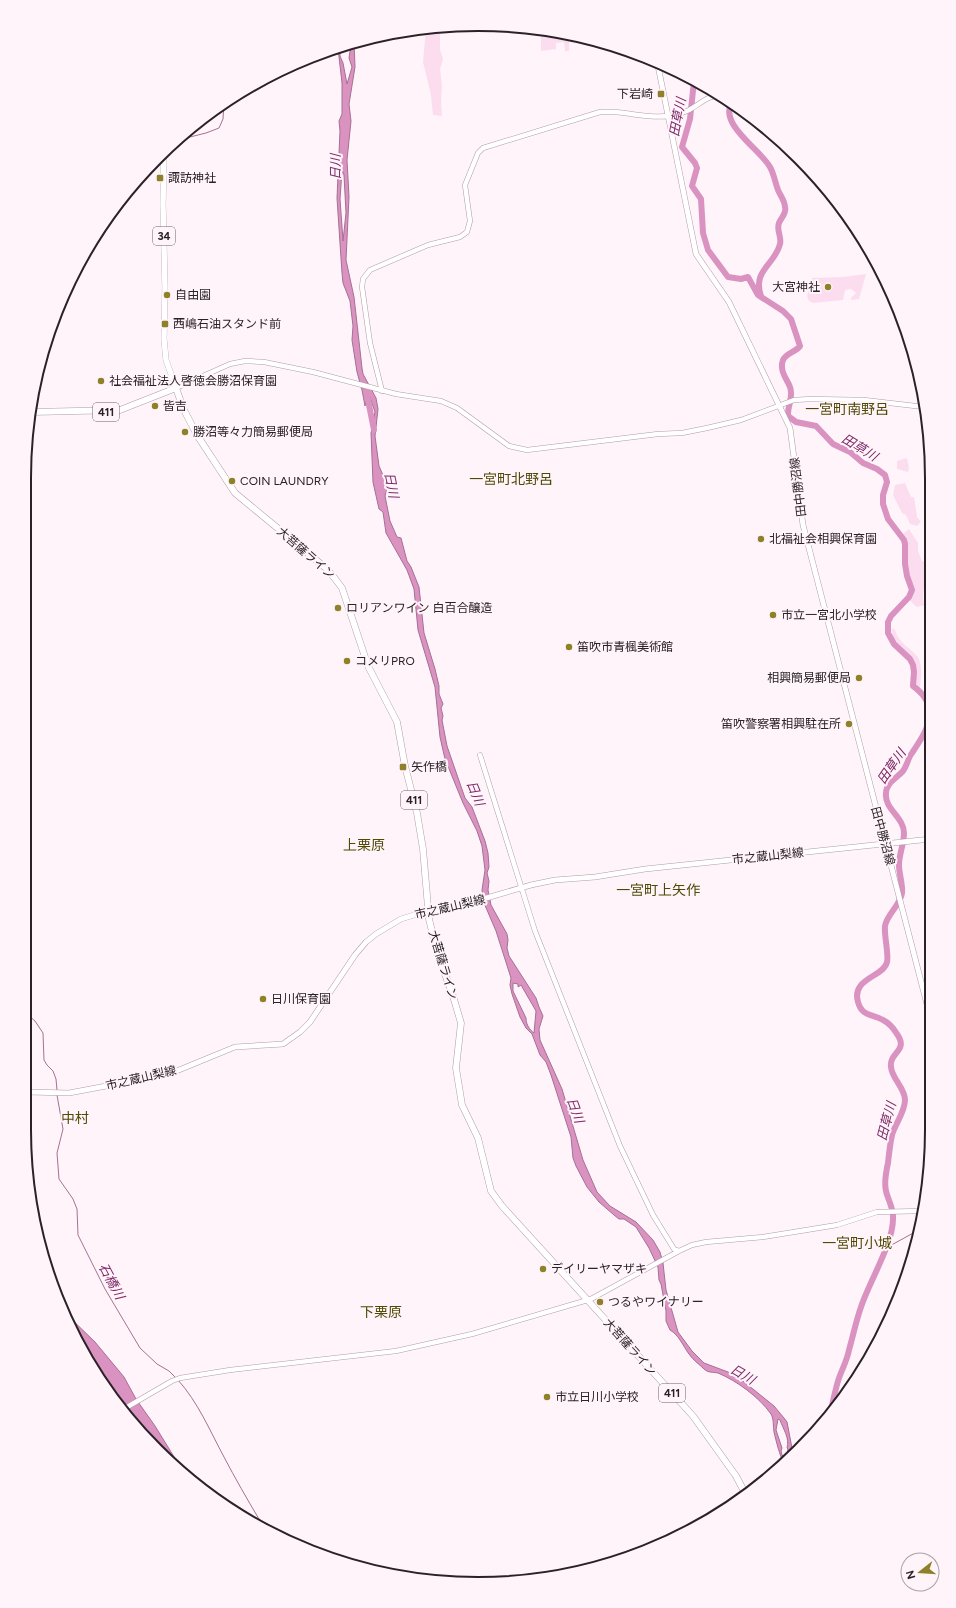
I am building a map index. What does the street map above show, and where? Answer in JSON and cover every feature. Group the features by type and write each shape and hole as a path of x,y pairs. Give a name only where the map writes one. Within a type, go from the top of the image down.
{"highway":[{"name":"411","path":"36,412 120,410 176,388"},
{"name":"大菩薩ライン","path":"176,388 183,408 197,435 235,493 327,569 342,588 368,666 397,722 405,766 417,813 423,849 428,912 437,952 453,996 460,1023 456,1068 462,1105 478,1138 491,1191 502,1206 698,1423 736,1476 743,1490"}],"main road":[{"name":"田中勝沼線","path":"658,69 696,254 729,302 791,430 803,525 925,996"},
{"name":"34","path":"164,160 164,339 166,360 176,388"},
{"name":"市之蔵山梨線","path":"31,1092 75,1092 133,1082 174,1072 241,1045 283,1044 300,1032 310,1022 355,955 366,942 401,919 428,912 449,909 555,880 595,877 645,869 925,840"}],"street":[{"path":"380,390 370,343 362,287 363,279 370,270 428,245 460,237 466,232 470,222 465,185 478,153 483,148 600,112 613,111 640,115 668,116 689,110 706,99 712,97"},
{"path":"176,388 224,366 245,361 264,362 292,367 380,390 432,399 448,404 457,408 509,446 527,450 658,434 682,433 727,424 794,400 827,398 919,406"},
{"path":"480,755 535,931 620,1146 653,1215 674,1249 679,1251"},
{"path":"127,1407 172,1381 180,1378 417,1347 472,1334 588,1300 692,1245 706,1242 763,1237 837,1225 847,1223 870,1214 886,1211 917,1211"}],"shaded area":[{"path":"440,33 440,50 443,59 440,69 442,86 442,116 433,115 431,95 423,62 426,34"},
{"path":"541,36 569,41 569,51 565,51 564,42 556,43 556,49 541,51"},
{"path":"354,48 355,67 349,104 351,121 347,160 349,197 346,260 354,297 363,374 376,398 378,409 375,436 379,466 386,482 387,489 385,496 390,521 397,537 401,538 407,561 419,587 424,633 435,669 439,686 439,694 443,704 441,708 443,716 442,720 447,746 465,798 472,807 488,853 489,867 487,873 491,905 507,934 507,948 509,956 536,998 543,1016 539,1029 540,1040 562,1089 583,1160 597,1192 610,1206 636,1222 653,1240 660,1252 663,1263 666,1290 678,1332 692,1351 704,1363 728,1372 743,1381 774,1406 787,1422 792,1448 787,1452 788,1441 780,1420 778,1419 776,1430 782,1448 781,1451 783,1456 782,1458 774,1432 773,1418 766,1408 740,1385 725,1376 706,1370 694,1360 678,1338 670,1330 666,1321 666,1311 659,1280 658,1267 649,1248 636,1227 624,1219 619,1219 614,1215 599,1202 587,1187 573,1158 571,1137 546,1062 540,1055 532,1034 526,1028 520,1017 512,994 510,985 511,978 496,931 484,903 482,890 485,870 482,846 477,831 463,803 445,759 440,737 435,687 418,630 414,589 407,570 386,533 383,512 379,509 373,482 371,433 375,412 368,392 365,406 357,372 352,340 353,326 350,301 343,283 337,198 340,131 339,121 342,114 342,83 339,54 340,53 343,63 347,84 352,67 349,58 350,50","holes":["342,170 344,175 346,213 343,241 340,199","513,983 518,984 518,987 521,985 536,1011 534,1033 527,1025 526,1018 513,991"]},
{"path":"866,274 859,299 851,300 856,293 851,289 845,290 843,300 813,303 809,301 807,296 812,278 843,277"},
{"path":"907,458 909,468 908,472 897,469 897,461"},
{"path":"905,483 911,497 914,497 917,517 921,522 917,526 910,524 906,515 902,513 893,495 895,485"},
{"path":"909,529 918,542 918,551 922,561 925,561 925,584 923,592 924,605 917,607 910,601 910,598 913,595 906,562 906,542 903,534"},
{"path":"892,628 895,630 901,641 919,659 921,675 920,687 918,688 915,684 916,672 914,662 893,637"},
{"path":"74,1322 95,1342 124,1377 136,1399 175,1458 142,1425 123,1402 91,1354"}],"waterway":[{"name":"田草川","path":"693,86 690,119 682,147 695,163 697,168 692,186 701,199 703,233 708,250 728,277 741,279 748,277 758,295 783,311 791,319 800,346 784,358 782,364 784,375 791,391 788,416 796,422 816,426 833,444 850,452 863,463 877,469 885,475 887,482 883,495 883,504 888,519 904,540 905,564 912,590 909,597 891,616 888,622 888,633 894,644 910,659 914,672 913,686 925,699"},
{"path":"730,109 731,119 735,127 770,167 785,205 784,215 778,226 780,244 774,257 765,268 759,280 761,296"},
{"path":"189,137 219,128 223,119 223,111"},
{"name":"日川","path":"366,390 374,430"},
{"name":"田草川","path":"833,1402 838,1381 847,1358 859,1312 885,1251 892,1229 893,1212 885,1188 885,1181 892,1135 905,1104 903,1091 894,1076 891,1067 891,1062 901,1044 897,1034 889,1024 879,1018 865,1013 862,1010 858,1002 857,994 863,983 885,967 887,955 885,926 888,918 899,902 902,893 899,865 904,833 901,822 888,804 886,799 886,789 890,783 901,774 925,731"},
{"name":"石橋川","path":"31,1018 43,1033 44,1060 53,1071 56,1079 57,1090"},
{"name":"石橋川","path":"57,1095 63,1129 57,1153 59,1179 73,1199 77,1209 78,1235 105,1289 140,1348 157,1364 169,1371 176,1378"},
{"path":"886,1248 913,1233"},
{"name":"石橋川","path":"178,1380 192,1398 232,1473 259,1520"}],"place":[{"name":"下岩崎","path":"661,94"},
{"name":"諏訪神社","path":"160,178"},
{"name":"大宮神社","path":"828,287"},
{"name":"自由園","path":"167,295"},
{"name":"西嶋石油スタンド前","path":"165,324"},
{"name":"社会福祉法人啓徳会勝沼保育園","path":"101,381"},
{"name":"皆吉","path":"155,406"},
{"name":"勝沼等々力簡易郵便局","path":"185,432"},
{"name":"COIN LAUNDRY","path":"232,481"},
{"name":"北福祉会相興保育園","path":"761,539"},
{"name":"ロリアンワイン 白百合醸造","path":"338,608"},
{"name":"市立一宮北小学校","path":"773,615"},
{"name":"笛吹市青楓美術館","path":"569,647"},
{"name":"コメリPRO","path":"347,661"},
{"name":"相興簡易郵便局","path":"859,678"},
{"name":"笛吹警察署相興駐在所","path":"849,724"},
{"name":"矢作橋","path":"403,767"},
{"name":"日川保育園","path":"263,999"},
{"name":"デイリーヤマザキ","path":"543,1269"},
{"name":"つるやワイナリー","path":"600,1302"},
{"name":"市立日川小学校","path":"547,1397"}],"district":[{"name":"一宮町南野呂","path":"847,409"},
{"name":"一宮町北野呂","path":"511,479"},
{"name":"上栗原","path":"364,845"},
{"name":"一宮町上矢作","path":"658,890"},
{"name":"中村","path":"75,1118"},
{"name":"一宮町小城","path":"857,1243"},
{"name":"下栗原","path":"381,1312"}]}
